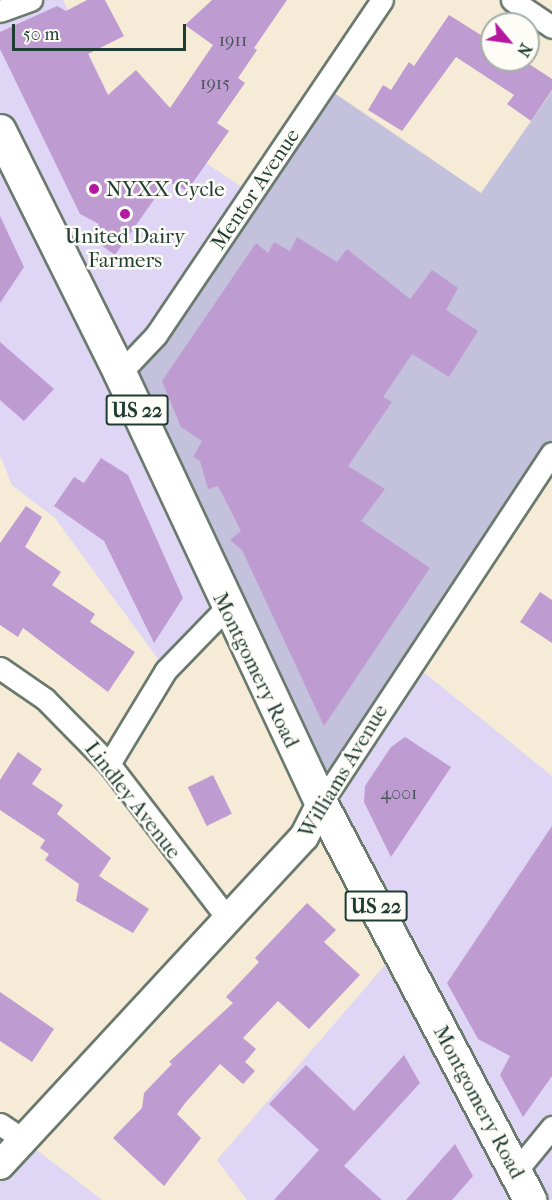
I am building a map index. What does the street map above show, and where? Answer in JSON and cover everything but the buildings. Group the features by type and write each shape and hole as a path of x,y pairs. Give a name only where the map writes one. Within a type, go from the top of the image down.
{"main road":[{"name":"Montgomery Road","path":"0,131 120,373 226,608 321,803 530,1200"}],"street":[{"path":"0,11 31,0"},
{"name":"Mentor Avenue","path":"120,373 156,335 382,0"},
{"path":"512,0 552,27"},
{"name":"Williams Avenue","path":"0,1165 304,837 321,803 552,453"},
{"path":"109,764 166,670 226,608"},
{"name":"Lindley Avenue","path":"0,668 45,699 109,764 228,919"},
{"path":"0,1124 24,1140"},
{"path":"516,1171 552,1127"}],"shaded area":[{"path":"0,0 63,0 138,157 156,130 251,193 226,608 166,670 55,518 12,485 0,455"},
{"name":"United Dairy Farmers","path":"324,86 481,193 552,91 552,453 321,803 120,373"},
{"path":"411,662 552,776 552,1200 247,1200 217,1160 398,950 321,803"},
{"path":"24,1140 102,1200 0,1200 0,1165"}],"place":[{"name":"NYXX Cycle","path":"94,189"},
{"name":"United Dairy Farmers","path":"125,214"}]}
